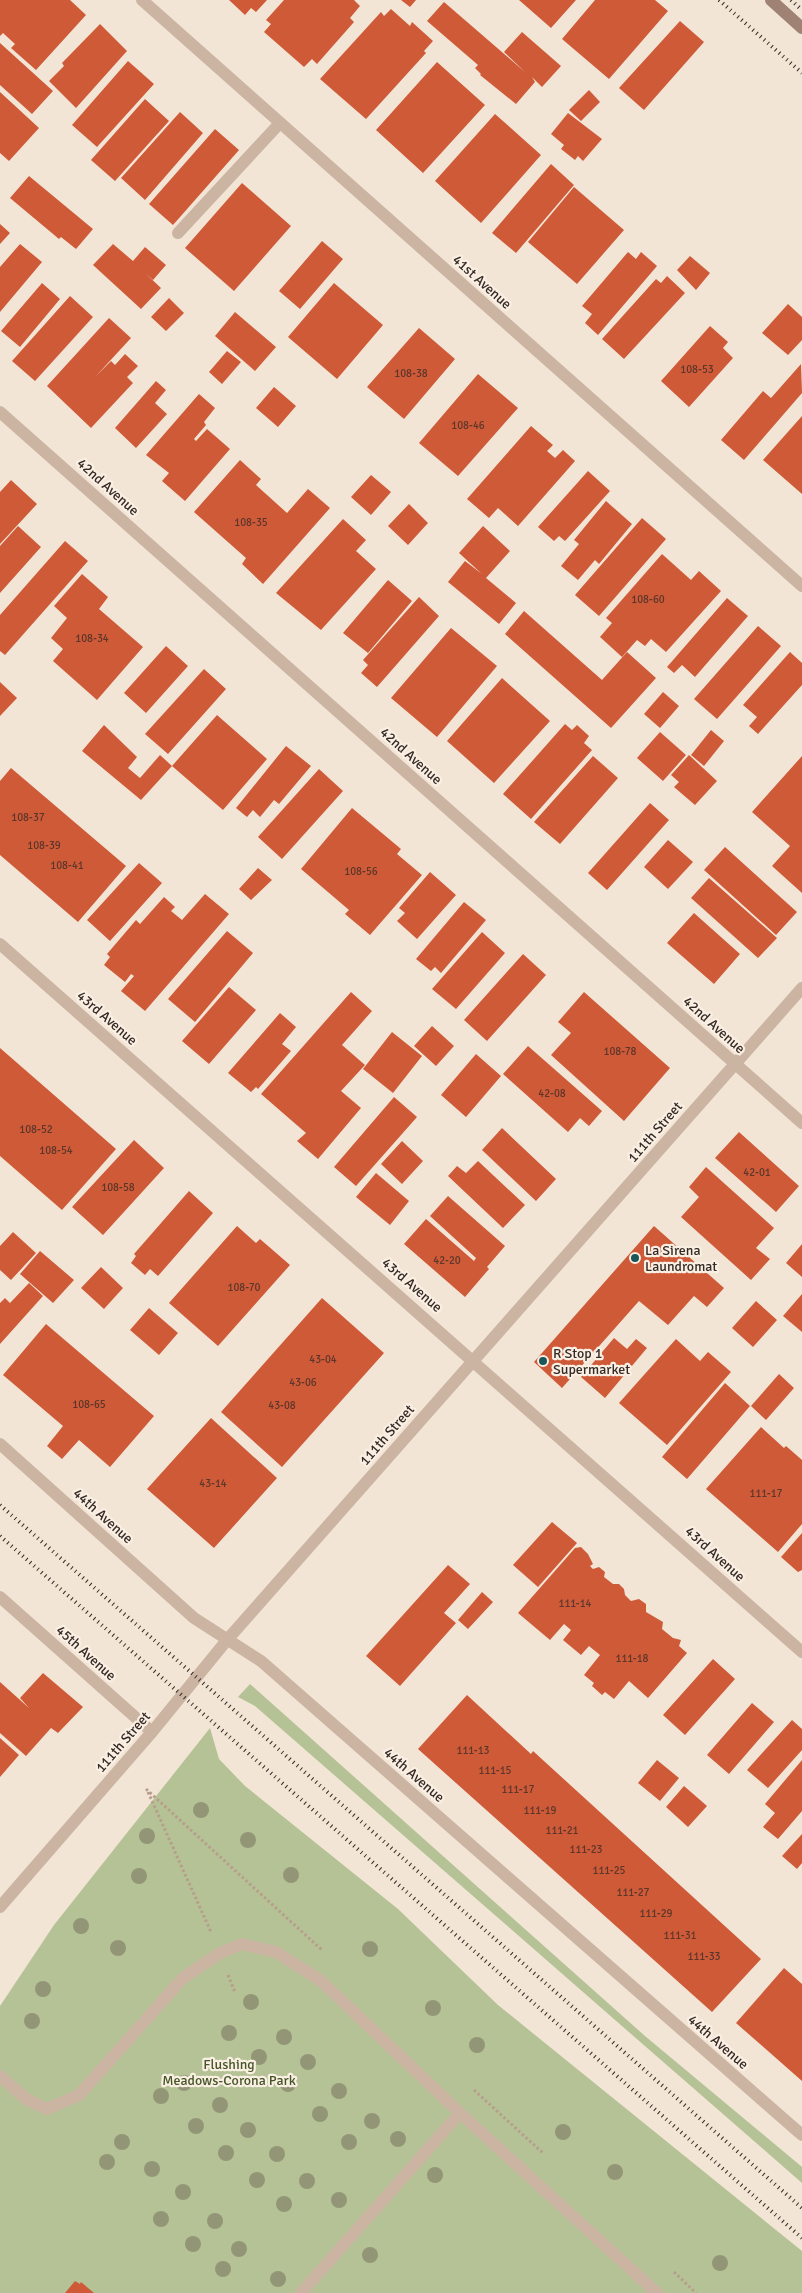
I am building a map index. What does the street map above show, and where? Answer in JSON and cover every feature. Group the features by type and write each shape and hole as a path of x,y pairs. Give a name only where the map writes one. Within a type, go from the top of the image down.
{"main road":[{"path":"771,0 802,28"}],"street":[{"name":"41st Avenue","path":"142,0 802,586"},
{"path":"178,233 280,123"},
{"name":"42nd Avenue","path":"0,412 802,1123"},
{"name":"43rd Avenue","path":"0,944 802,1652"},
{"name":"111th Street","path":"0,1907 152,1732 227,1640 802,988"},
{"name":"44th Avenue","path":"0,1444 194,1618 261,1661 802,2136"},
{"name":"45th Avenue","path":"0,1596 152,1732"},
{"path":"0,2076 26,2099 47,2109 80,2095 183,1978 220,1953 242,1944 276,1952 320,1980 460,2113 657,2293"},
{"path":"301,2293 460,2113"}],"path":[{"path":"146,1789 220,1953 235,1992"}],"green space":[{"path":"250,1684 645,2036 802,2167 802,2183 255,1706 238,1697"},
{"name":"Flushing Meadows-Corona Park","path":"210,1728 219,1759 245,1786 398,1909 498,2005 802,2251 802,2293 0,2293 0,2006 54,1925"}],"building":[{"path":"0,0 70,0 86,15 36,70 11,48 15,44 3,33 0,36"},
{"path":"229,0 267,0 256,12 251,8 245,15"},
{"path":"284,0 354,0 360,6 350,18 354,22 317,64 312,59 304,67 264,32 271,24 266,20"},
{"path":"401,0 416,0 410,7"},
{"path":"519,0 576,0 551,28"},
{"path":"595,0 655,0 668,11 609,79 562,39"},
{"path":"444,2 525,72 504,52 522,32 561,66 542,87 532,77 535,82 516,104 480,75 475,68 478,65 427,21"},
{"path":"391,9 410,26 412,22 433,41 424,51 426,53 366,119 320,79 381,12 384,16"},
{"path":"680,21 704,42 644,110 619,88"},
{"path":"100,24 127,51 76,108 49,81 64,66 62,63"},
{"path":"0,43 53,91 32,114 0,85"},
{"path":"128,61 154,84 97,147 72,125"},
{"path":"437,62 485,105 423,173 376,130"},
{"path":"589,90 600,102 581,121 569,110"},
{"path":"0,92 39,128 9,161 0,153"},
{"path":"145,99 169,121 115,181 91,160"},
{"path":"180,112 203,133 145,200 121,178"},
{"path":"568,113 602,139 583,161 578,156 575,160 561,149 564,145 551,134"},
{"path":"495,114 541,155 481,223 435,181"},
{"path":"215,129 239,150 173,225 149,204"},
{"path":"551,164 574,185 516,253 492,233"},
{"path":"29,176 93,229 76,249 61,237 59,239 10,198"},
{"path":"242,183 291,226 234,291 185,248"},
{"path":"574,187 624,230 577,284 528,242"},
{"path":"0,224 10,233 0,244"},
{"path":"322,241 343,259 300,309 279,291"},
{"path":"20,244 42,262 0,312 0,267"},
{"path":"113,244 133,261 145,247 166,265 153,280 145,273 161,288 141,309 93,265"},
{"path":"628,252 636,259 641,252 657,266 598,335 585,323 592,314 582,306"},
{"path":"690,256 710,273 696,290 677,270"},
{"path":"667,276 685,293 624,359 602,339 656,279 661,283"},
{"path":"42,283 60,299 20,347 1,331"},
{"path":"334,283 383,325 337,379 288,337"},
{"path":"70,296 93,317 35,381 12,361"},
{"path":"169,298 184,313 166,331 151,317"},
{"path":"788,304 802,317 802,340 788,355 762,333"},
{"path":"235,312 276,347 255,371 215,336"},
{"path":"109,318 131,338 96,376 111,361 115,365 125,354 138,366 127,377 133,383 91,428 47,386"},
{"path":"710,326 728,342 723,348 733,358 689,407 661,381"},
{"path":"419,328 455,359 404,419 367,387"},
{"path":"227,351 241,362 222,384 209,372"},
{"path":"801,364 802,393 744,460 721,440 763,391 771,398"},
{"path":"478,374 518,408 458,476 419,443"},
{"path":"156,381 166,390 155,403 167,414 136,448 115,428"},
{"path":"274,387 296,406 278,427 256,408"},
{"path":"199,394 215,408 204,422 206,425 194,439 196,441 207,429 230,449 185,501 162,481 169,473 146,455"},
{"path":"802,416 802,494 763,460"},
{"path":"531,426 553,445 547,451 555,458 563,450 575,461 518,526 498,508 489,518 467,499"},
{"path":"240,460 261,479 256,485 287,513 308,489 330,508 263,584 242,564 246,558 194,512"},
{"path":"588,471 610,491 565,541 559,536 554,541 538,527"},
{"path":"371,475 391,492 371,515 351,497"},
{"path":"11,480 37,504 0,544 0,492"},
{"path":"606,501 632,524 599,564 595,560 578,580 561,566 579,544 574,540"},
{"path":"409,504 428,523 408,545 388,526"},
{"path":"642,518 666,539 599,616 575,595"},
{"path":"343,519 366,540 356,551 376,569 321,630 276,593"},
{"path":"18,526 41,547 0,593 0,546"},
{"path":"483,526 510,551 486,578 516,603 499,624 448,582 465,561 482,574 459,553"},
{"path":"65,541 88,561 5,655 0,651 0,615"},
{"path":"662,554 691,580 699,571 721,591 666,652 651,639 645,646 637,640 622,657 600,637 612,623 606,618"},
{"path":"82,574 108,597 99,609 143,647 97,700 53,661 63,649 51,638 67,618 54,606"},
{"path":"388,580 412,601 368,653 343,633"},
{"path":"419,597 439,616 377,687 361,673 368,665 363,660"},
{"path":"727,598 748,616 695,677 682,665 674,673 667,667"},
{"path":"524,611 602,680 627,652 656,678 611,728 505,634"},
{"path":"758,626 781,646 717,719 694,699"},
{"path":"451,628 497,666 437,737 391,698"},
{"path":"166,646 188,666 146,713 124,693"},
{"path":"790,652 802,663 802,685 758,734 749,726 757,717 743,705"},
{"path":"204,669 226,689 168,754 145,734"},
{"path":"502,678 550,721 494,783 447,741"},
{"path":"0,682 17,698 0,716"},
{"path":"663,692 679,706 660,728 644,714"},
{"path":"217,715 267,759 223,810 172,766"},
{"path":"565,724 572,730 577,725 589,736 584,743 592,750 531,819 503,794"},
{"path":"104,725 137,757 128,768 140,778 160,755 172,766 141,800 82,751"},
{"path":"711,730 724,741 704,766 691,755"},
{"path":"660,732 686,755 663,781 637,758"},
{"path":"286,746 311,766 279,804 274,800 260,817 253,810 247,817 236,808"},
{"path":"689,755 717,781 695,805 674,787 679,782 671,775"},
{"path":"593,756 618,778 560,844 534,822"},
{"path":"802,756 802,893 772,866 790,846 752,812"},
{"path":"11,768 126,866 78,922 0,855 0,781"},
{"path":"319,769 343,791 282,859 258,837"},
{"path":"650,803 669,820 607,890 588,873"},
{"path":"352,808 401,849 397,854 422,875 370,935 345,914 349,910 301,869"},
{"path":"668,840 693,862 668,889 644,867"},
{"path":"725,847 797,912 776,935 704,870"},
{"path":"139,863 162,883 110,941 87,920"},
{"path":"258,868 272,880 251,900 239,889"},
{"path":"430,872 456,895 417,939 397,921 405,913 399,908"},
{"path":"709,878 777,938 758,958 691,898"},
{"path":"205,894 229,914 145,1011 121,991 134,976 131,974 125,982 104,965 110,957 107,954 136,920 140,924 164,897 175,907 171,911 182,920"},
{"path":"464,902 486,920 441,973 435,967 431,971 416,959"},
{"path":"694,913 740,954 714,984 667,943"},
{"path":"227,931 253,953 195,1022 168,999"},
{"path":"482,932 505,953 456,1009 432,989"},
{"path":"523,954 546,975 487,1041 464,1020"},
{"path":"229,987 256,1010 209,1064 182,1041"},
{"path":"351,992 372,1011 342,1045 365,1065 341,1091 361,1108 318,1159 297,1141 306,1133 261,1094"},
{"path":"584,992 670,1068 624,1121 551,1055 571,1033 558,1022"},
{"path":"280,1013 296,1027 282,1044 291,1051 258,1089 256,1087 251,1092 228,1073"},
{"path":"432,1026 454,1046 436,1066 414,1046"},
{"path":"392,1032 422,1056 393,1093 363,1069"},
{"path":"528,1046 602,1111 589,1126 580,1118 568,1132 503,1074"},
{"path":"0,1048 116,1149 62,1210 0,1156"},
{"path":"476,1054 501,1076 466,1117 441,1095"},
{"path":"394,1097 417,1117 356,1186 334,1167"},
{"path":"502,1128 556,1179 536,1201 482,1150"},
{"path":"739,1132 799,1186 776,1212 715,1158"},
{"path":"134,1140 164,1168 103,1235 72,1207"},
{"path":"402,1141 423,1161 402,1184 381,1164"},
{"path":"478,1161 525,1205 503,1228 448,1176 457,1166 466,1173"},
{"path":"706,1167 774,1228 756,1248 770,1259 751,1280 681,1217 699,1197 689,1187"},
{"path":"376,1173 409,1201 390,1225 356,1197"},
{"path":"189,1191 213,1213 158,1276 150,1269 145,1275 131,1263 136,1256 134,1254"},
{"path":"448,1196 505,1246 487,1267 489,1269 465,1297 404,1244 426,1219 474,1261 476,1258 430,1216"},
{"path":"237,1226 256,1243 260,1239 290,1265 218,1346 169,1303"},
{"path":"654,1226 724,1288 707,1307 694,1296 668,1325 639,1301 562,1388 534,1362"},
{"path":"13,1232 36,1253 11,1280 0,1270 0,1246"},
{"path":"802,1244 802,1277 786,1263"},
{"path":"40,1251 74,1280 53,1303 20,1274"},
{"path":"101,1267 123,1288 104,1309 81,1288"},
{"path":"29,1283 43,1296 0,1344 0,1303 5,1298 10,1303"},
{"path":"802,1294 802,1332 783,1316"},
{"path":"322,1298 384,1353 282,1467 221,1412"},
{"path":"756,1301 777,1320 753,1347 732,1328"},
{"path":"149,1308 178,1333 159,1355 130,1330"},
{"path":"46,1324 154,1416 110,1467 79,1440 62,1459 47,1446 63,1426 3,1375"},
{"path":"614,1338 627,1349 636,1339 647,1348 605,1398 581,1377"},
{"path":"676,1339 700,1361 708,1352 731,1372 667,1445 619,1403"},
{"path":"779,1374 794,1388 766,1420 751,1406"},
{"path":"725,1383 750,1406 687,1479 662,1457"},
{"path":"211,1418 277,1478 214,1548 147,1489"},
{"path":"761,1427 784,1448 786,1446 802,1460 802,1524 778,1552 706,1489"},
{"path":"552,1522 577,1543 538,1587 513,1565"},
{"path":"802,1533 802,1570 798,1572 781,1557"},
{"path":"581,1547 588,1554 593,1564 590,1566 593,1569 599,1567 605,1572 604,1577 613,1584 619,1584 631,1601 639,1599 646,1604 646,1612 663,1622 662,1629 673,1638 681,1640 679,1646 687,1653 648,1698 629,1681 614,1699 605,1692 602,1695 592,1686 594,1683 584,1675 600,1655 589,1646 581,1655 563,1640 571,1630 564,1624 550,1640 518,1613 575,1548"},
{"path":"448,1565 470,1584 444,1613 456,1623 400,1686 366,1656"},
{"path":"482,1592 493,1602 468,1629 458,1620"},
{"path":"713,1659 735,1679 685,1735 663,1715"},
{"path":"43,1673 83,1707 58,1733 51,1728 26,1756 0,1733 0,1682 29,1708 20,1698"},
{"path":"467,1695 531,1754 533,1751 761,1959 712,2012 418,1749"},
{"path":"752,1703 774,1722 729,1774 707,1755"},
{"path":"792,1720 802,1729 802,1750 768,1788 747,1770"},
{"path":"0,1738 19,1755 0,1777"},
{"path":"657,1760 679,1778 660,1801 638,1783"},
{"path":"802,1760 802,1811 778,1839 763,1827 775,1813 765,1804"},
{"path":"684,1786 707,1806 688,1827 666,1807"},
{"path":"802,1834 802,1863 797,1869 782,1856"},
{"path":"784,1968 802,1984 802,2081 736,2023"},
{"path":"75,2281 80,2284 81,2282 94,2293 65,2293"}],"railway":[{"path":"719,0 802,73"},
{"path":"791,0 802,10"},
{"path":"0,1505 802,2208"},
{"path":"0,1536 802,2238"}],"place":[{"name":"La Sirena Laundromat","path":"635,1258"},
{"name":"R Stop 1 Supermarket","path":"543,1361"}]}
